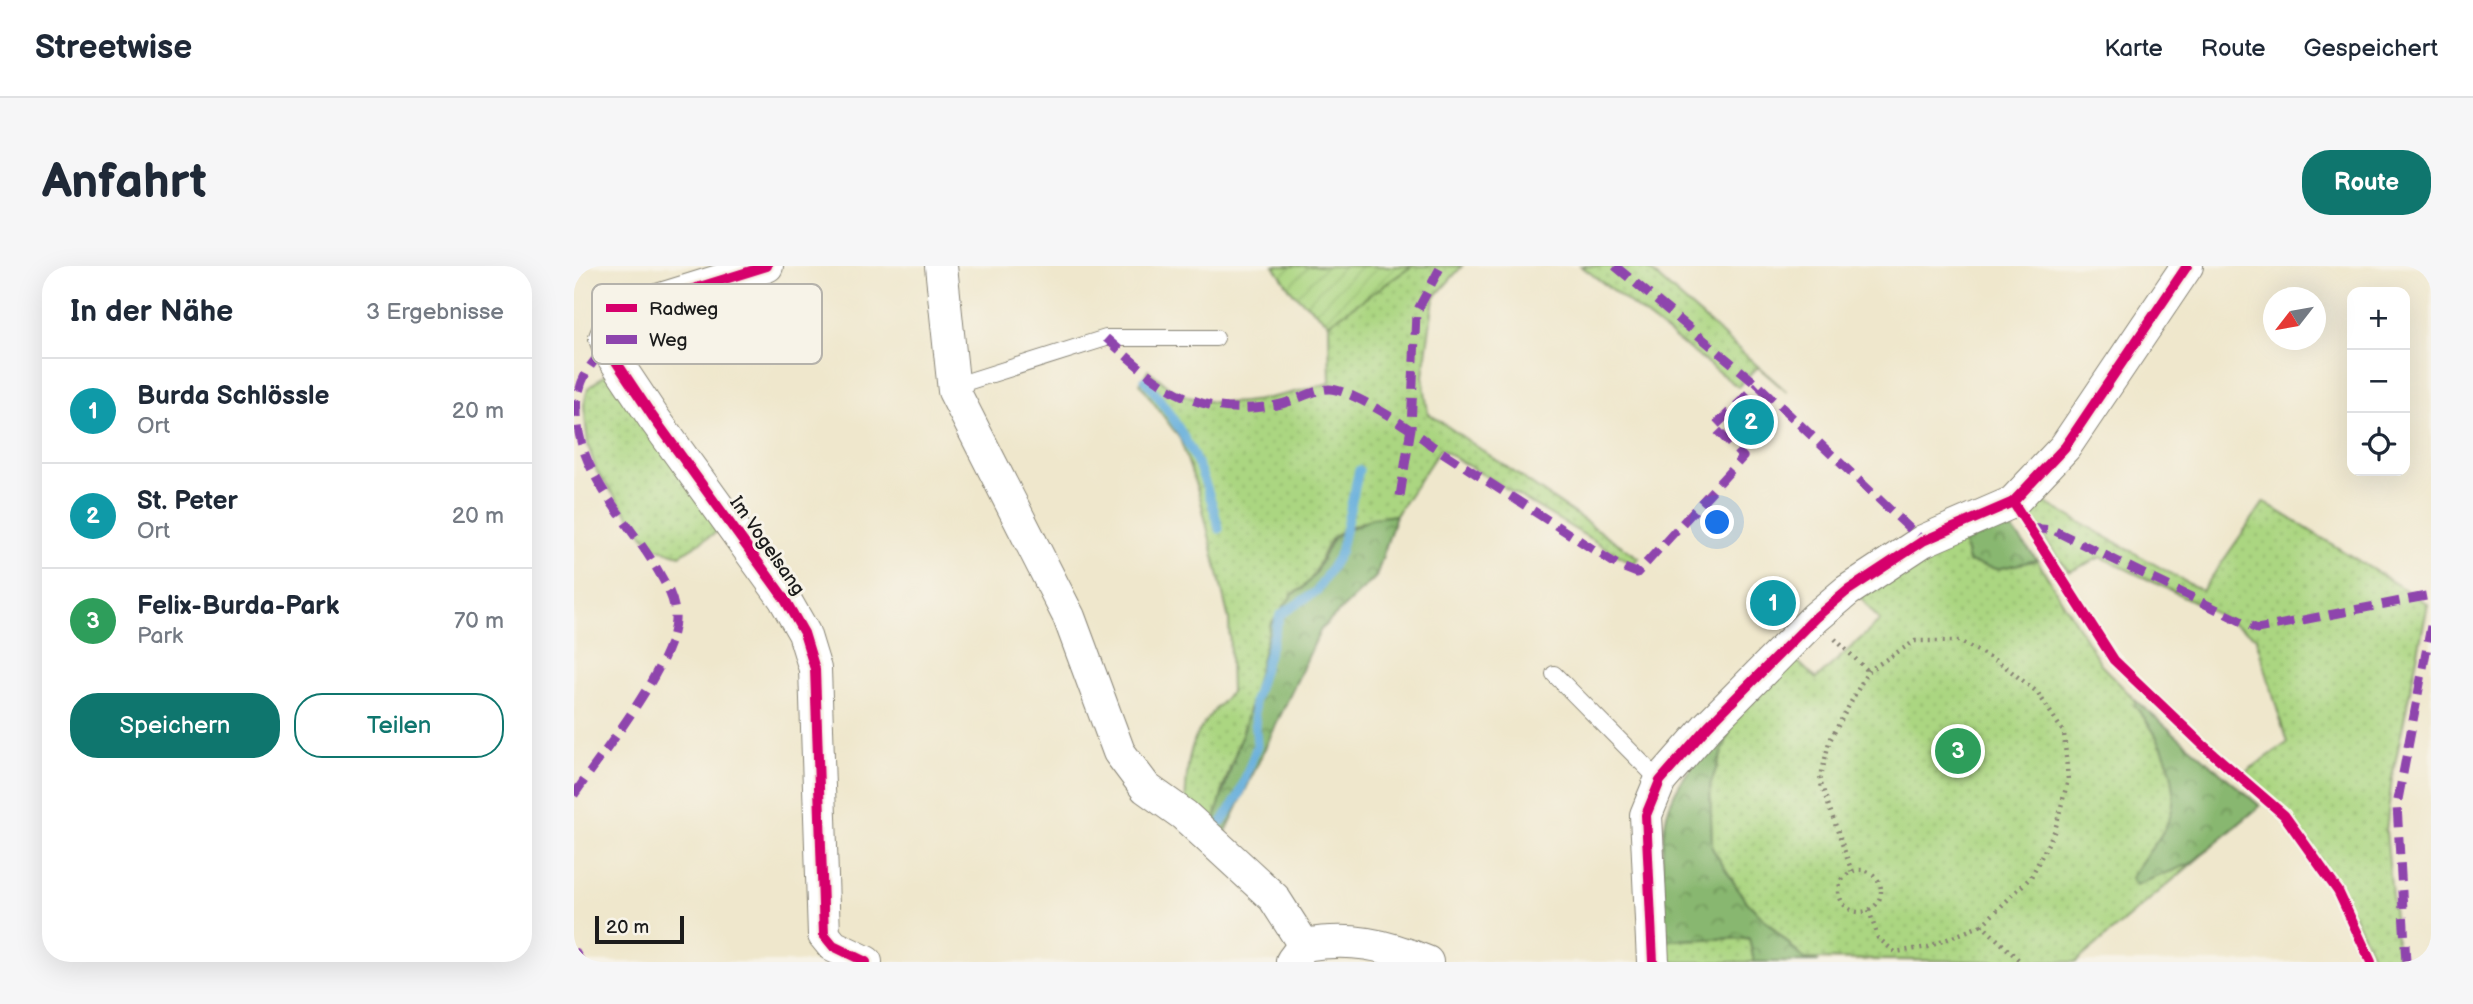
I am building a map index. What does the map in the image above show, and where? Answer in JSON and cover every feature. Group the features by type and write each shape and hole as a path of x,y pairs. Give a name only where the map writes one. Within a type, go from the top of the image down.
{"street":[{"name":"Im Vogelsang","path":"709,284 767,266"},
{"path":"941,266 954,386 1069,617 1119,752 1130,770 1146,788 1184,816 1274,898 1298,953 1336,939 1390,947 1427,962"},
{"path":"1653,962 1646,815 1660,781 1709,726 1815,618 1878,568 1912,548 2013,502 2065,447 2187,266"},
{"name":"Im Vogelsang","path":"619,364 629,382 784,598 804,633 815,669 824,935 833,946 866,962"}],"lane":[{"path":"954,386 1106,338 1216,338"},
{"path":"1554,674 1660,781"}],"path":[{"path":"1815,618 1868,671"},
{"path":"1852,872 1820,781 1829,742 1868,671 1915,641 1959,641 2002,664 2038,693 2064,733 2068,780 2055,830 2031,877 1982,925 1928,947 1895,952 1878,938 1868,910"},
{"path":"1869,871 1879,881 1879,901 1868,910 1848,909 1840,897 1840,884 1852,872 1869,871"},
{"path":"1982,925 2021,962"}],"green space":[{"path":"1274,266 1412,266 1329,323 1293,293"},
{"path":"1412,266 1462,266 1434,298 1423,376 1428,413 1639,558 1633,564 1440,449 1396,515 1363,522 1338,533 1327,544 1309,581 1291,595 1223,788 1215,831 1185,807 1186,786 1193,743 1207,720 1231,692 1229,620 1200,497 1180,439 1140,384 1148,370 1179,393 1197,399 1235,403 1274,397 1330,383 1329,323"},
{"path":"1581,266 1645,266 1787,392 1758,367 1738,387"},
{"path":"609,372 726,526 680,555 652,547 597,472 588,445 584,405 588,388"},
{"path":"2039,499 2202,591 2264,502 2428,604 2392,778 2386,831 2398,962 2376,962 2350,909 2321,860 2286,814 2244,773 2287,743 2256,637 2195,602 2101,557 2069,572 2030,518 2029,510"},
{"path":"1396,515 1376,577 1321,629 1223,838 1215,831 1216,814 1245,725 1270,625 1292,595 1302,589 1315,574 1333,537 1372,518"},
{"path":"2013,530 2037,560 1997,569 1968,562 1964,542 1992,531"},
{"path":"1964,542 1968,562 1997,569 2037,560 2103,667 2143,708 2260,806 2076,962 1804,959 1745,900 1712,848 1710,786 1735,716 1792,656 1816,679 1880,621 1859,596 1901,569"},
{"path":"2136,701 2260,806 2190,864 2136,885 2131,878 2167,824 2174,792 2172,776 2161,745 2134,705"},
{"path":"1735,716 1710,786 1712,848 1745,900 1804,959 1819,962 1754,962 1749,938 1666,940 1662,860 1667,814 1686,774"},
{"path":"1749,938 1754,962 1666,962 1666,940"}],"waterway":[{"path":"1145,380 1171,415 1191,450 1207,487 1219,529"},
{"path":"1222,822 1239,795 1257,746 1254,701 1280,615 1317,591 1340,553 1359,470"}],"marked path":[{"path":"1400,496 1411,428 1416,313 1441,266"},
{"path":"1615,266 1758,385 1923,541"},
{"path":"1106,338 1163,385 1202,403 1249,408 1277,405 1328,389 1350,395 1397,421 1619,566 1637,573 1743,457 1714,427 1758,385"},
{"path":"574,795 649,684 671,639 675,620 673,602 667,586 608,498 586,457 579,435 577,402 581,384 592,364"},
{"path":"2029,528 2053,530 2257,629 2431,595"},
{"path":"2406,962 2397,805 2431,626"},
{"path":"574,950 581,962"}],"cycle path":[{"path":"709,284 767,266"},
{"path":"1653,962 1646,815 1660,781 1708,726 1815,618 1847,591 1923,541 2013,502 2065,447 2187,266"},
{"path":"618,364 784,598 804,633 815,669 824,935 833,946 866,962"},
{"path":"2013,502 2114,660 2204,746 2284,815 2338,891 2371,962"}],"place":[{"name":"St. Peter","path":"1751,422"},
{"name":"Burda Schlössle","path":"1773,603"},
{"name":"Felix-Burda-Park","path":"1958,751"}]}
